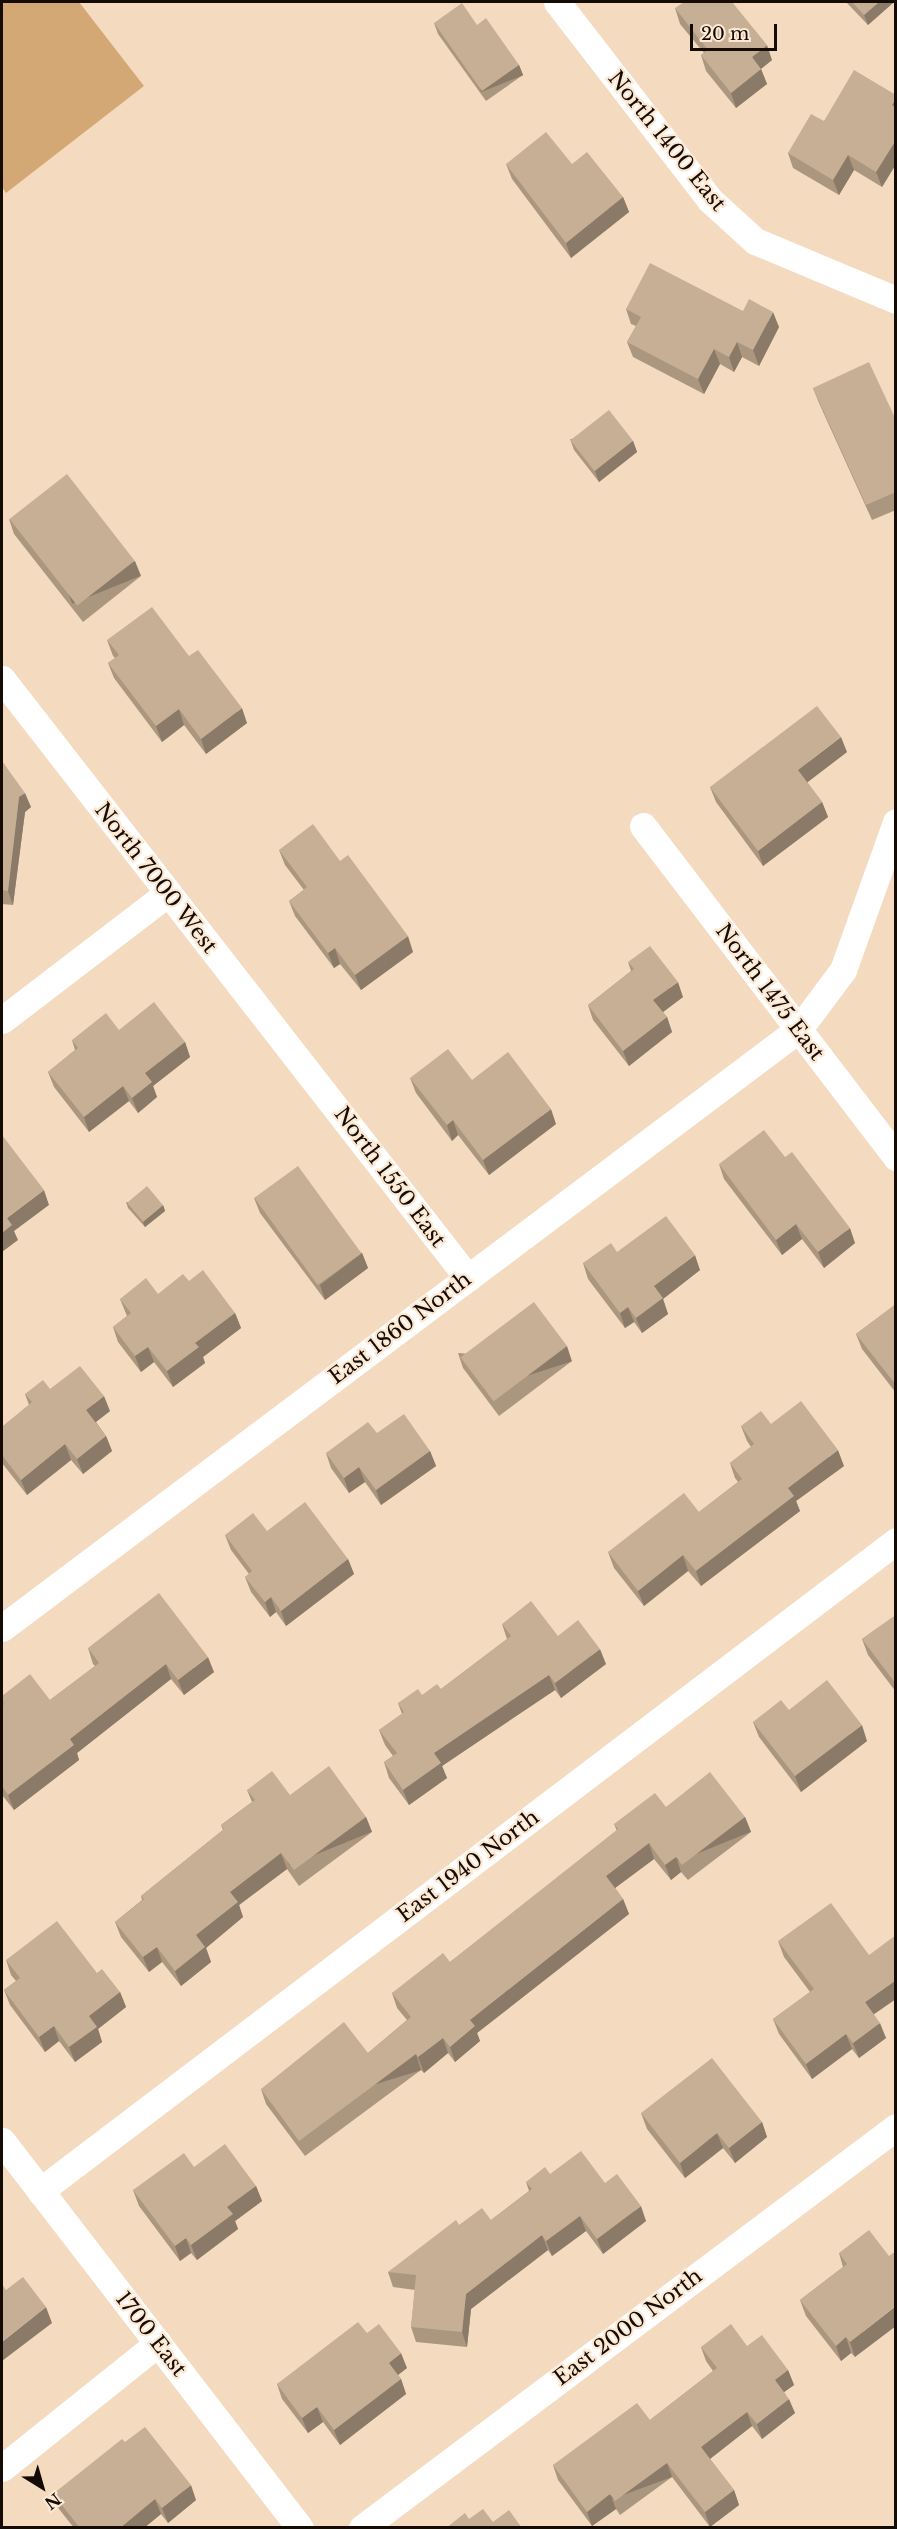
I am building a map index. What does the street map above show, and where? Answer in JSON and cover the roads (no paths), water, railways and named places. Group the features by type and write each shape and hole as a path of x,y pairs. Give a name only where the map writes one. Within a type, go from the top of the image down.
{"street":[{"name":"North 1400 East","path":"557,2 710,200 755,241 896,300"},
{"name":"North 7000 West","path":"2,679 313,1076"},
{"path":"799,1029 843,970 896,822"},
{"name":"North 1475 East","path":"643,826 896,1157"},
{"path":"2,1020 168,893"},
{"name":"East 1860 North","path":"2,1628 799,1029"},
{"name":"North 1550 East","path":"313,1076 468,1278"},
{"name":"East 1940 North","path":"40,2191 896,1541"},
{"name":"East 2000 North","path":"362,2528 896,2127"},
{"name":"1700 East","path":"2,2141 300,2528"},
{"path":"2,2468 158,2343"}]}
